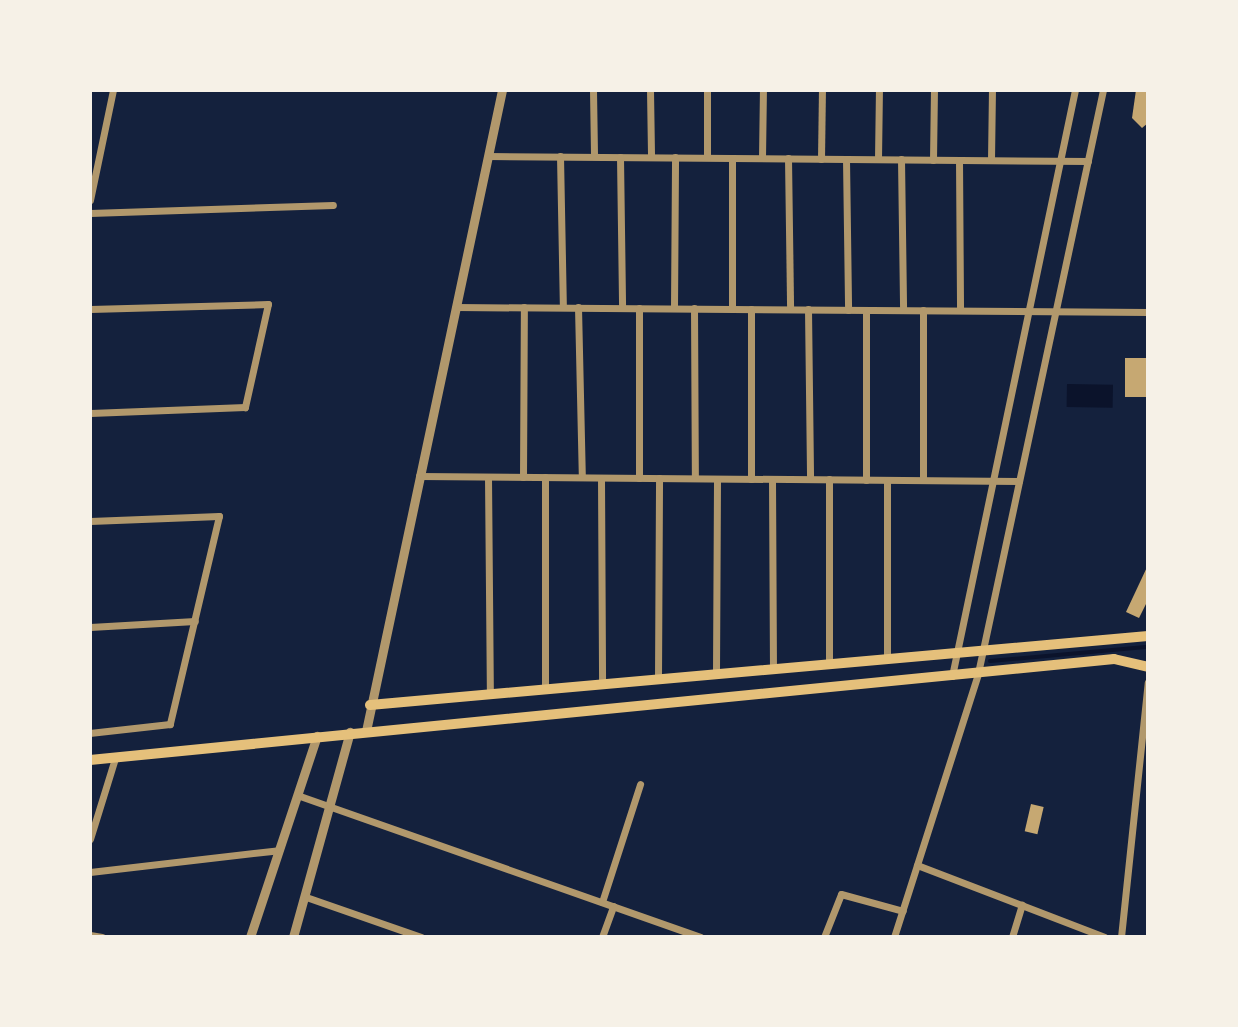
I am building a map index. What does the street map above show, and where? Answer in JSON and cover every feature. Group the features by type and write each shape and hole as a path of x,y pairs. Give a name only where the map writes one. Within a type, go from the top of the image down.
{"main road":[{"path":"370,705 1148,636"},
{"path":"90,760 350,732 1122,659 1148,667"}],"street":[{"path":"90,200 113,90"},
{"path":"366,731 502,90"},
{"path":"593,90 594,156"},
{"path":"650,90 651,157"},
{"path":"707,90 707,157"},
{"path":"762,158 763,90"},
{"path":"821,159 822,90"},
{"path":"878,159 879,90"},
{"path":"933,160 934,90"},
{"path":"991,160 992,90"},
{"path":"952,676 1075,90"},
{"path":"894,937 978,673 1103,90"},
{"path":"488,156 1088,161"},
{"path":"560,156 563,307"},
{"path":"620,157 622,308"},
{"path":"674,308 675,157"},
{"path":"732,158 732,309"},
{"path":"788,158 790,309"},
{"path":"846,159 848,310"},
{"path":"901,159 903,310"},
{"path":"959,160 960,310"},
{"path":"90,213 333,205"},
{"path":"90,309 268,304 245,407 90,413"},
{"path":"456,307 1148,312"},
{"path":"523,477 524,307"},
{"path":"578,307 582,477"},
{"path":"639,308 639,478"},
{"path":"694,308 695,478"},
{"path":"751,309 751,479"},
{"path":"808,309 810,479"},
{"path":"866,310 866,480"},
{"path":"923,310 923,480"},
{"path":"419,476 1019,481"},
{"path":"488,477 490,694"},
{"path":"545,477 545,689"},
{"path":"601,478 602,684"},
{"path":"658,679 659,478"},
{"path":"716,673 717,479"},
{"path":"772,479 773,668"},
{"path":"829,479 829,663"},
{"path":"887,480 887,658"},
{"path":"90,521 219,516 170,724 90,733"},
{"path":"90,627 195,621"},
{"path":"1121,937 1148,682"},
{"path":"293,937 350,732"},
{"path":"250,937 317,736"},
{"path":"90,839 115,758"},
{"path":"602,902 640,784"},
{"path":"297,795 701,937"},
{"path":"90,872 279,850"},
{"path":"917,865 1105,937"},
{"path":"824,937 841,894 903,911"},
{"path":"306,897 421,937"},
{"path":"1012,937 1022,905"},
{"path":"602,937 613,906"},
{"path":"90,935 102,937"}],"water":[{"path":"1067,384 1113,385 1113,408 1067,407"}],"building":[{"path":"1136,90 1148,90 1148,123 1142,128 1132,118"},
{"path":"1125,358 1148,358 1148,397 1125,397"},
{"path":"1148,565 1148,600 1139,618 1126,612"},
{"path":"1031,804 1044,807 1037,834 1025,831"}],"waterway":[{"path":"990,661 1148,647"}]}
